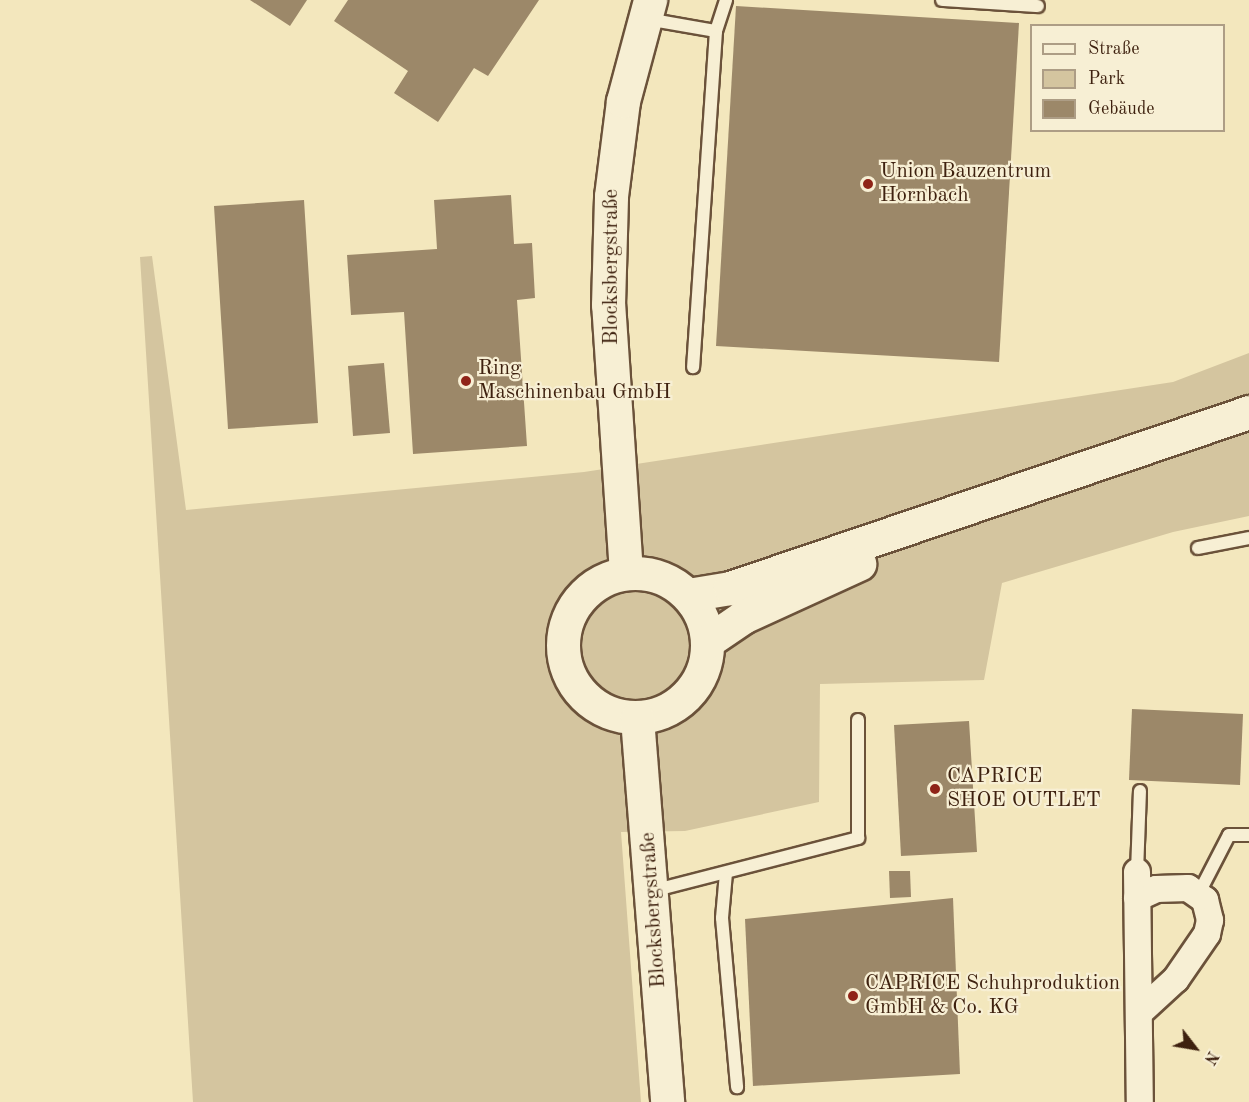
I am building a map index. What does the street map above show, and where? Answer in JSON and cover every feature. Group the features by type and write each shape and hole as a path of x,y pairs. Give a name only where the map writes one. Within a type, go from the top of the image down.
{"main road":[{"name":"Blocksbergstraße","path":"626,573 609,305 611,196 623,101 648,9"},
{"path":"688,595 730,588 1016,493 1249,412"},
{"path":"708,641 743,617 1016,493"},
{"path":"626,573 648,574 670,581 688,595 702,616 708,641 700,678 689,694 674,707 637,718 613,715 591,704 574,686 564,664 565,631 569,615 583,595 603,580 626,573"},
{"name":"Blocksbergstraße","path":"637,718 667,1102"}],"street":[{"path":"1137,872 1140,1102"},
{"path":"1137,898 1172,886 1199,893 1209,909 1207,934 1176,979 1140,1012"}],"lane":[{"path":"693,367 716,31 726,0"},
{"path":"942,0 1038,6"},
{"path":"648,9 716,31"},
{"path":"1198,548 1249,538"},
{"path":"652,891 858,838 858,720"},
{"path":"1137,872 1140,791"},
{"path":"1199,893 1229,835 1249,835"},
{"path":"726,873 722,918 737,1087"}],"green space":[{"path":"152,256 186,510 584,472 1173,382 1249,353 1249,516 1173,532 1002,583 984,680 820,684 819,802 685,831 621,832 641,1102 193,1102 140,257"}],"building":[{"path":"250,0 307,0 290,26"},
{"path":"348,0 539,0 488,76 474,68 438,122 394,93 408,71 334,21"},
{"name":"Union Bauzentrum Hornbach","path":"736,6 1019,23 999,362 716,346"},
{"name":"Ring Maschinenbau GmbH","path":"511,195 514,244 532,243 535,298 517,300 527,446 413,454 404,312 351,315 347,255 437,249 434,200"},
{"path":"304,200 318,423 228,429 214,206"},
{"path":"384,363 390,433 353,436 348,366"},
{"path":"1132,709 1243,714 1240,785 1129,780"},
{"name":"CAPRICE SHOE OUTLET","path":"969,721 977,852 901,856 894,725"},
{"path":"889,871 910,871 911,897 890,898"},
{"name":"CAPRICE Schuhproduktion GmbH & Co. KG","path":"953,898 960,1074 753,1086 745,919"}],"place":[{"name":"Union Bauzentrum Hornbach","path":"868,184"},
{"name":"Ring Maschinenbau GmbH","path":"466,381"},
{"name":"CAPRICE SHOE OUTLET","path":"935,789"},
{"name":"CAPRICE Schuhproduktion GmbH & Co. KG","path":"853,996"}]}
